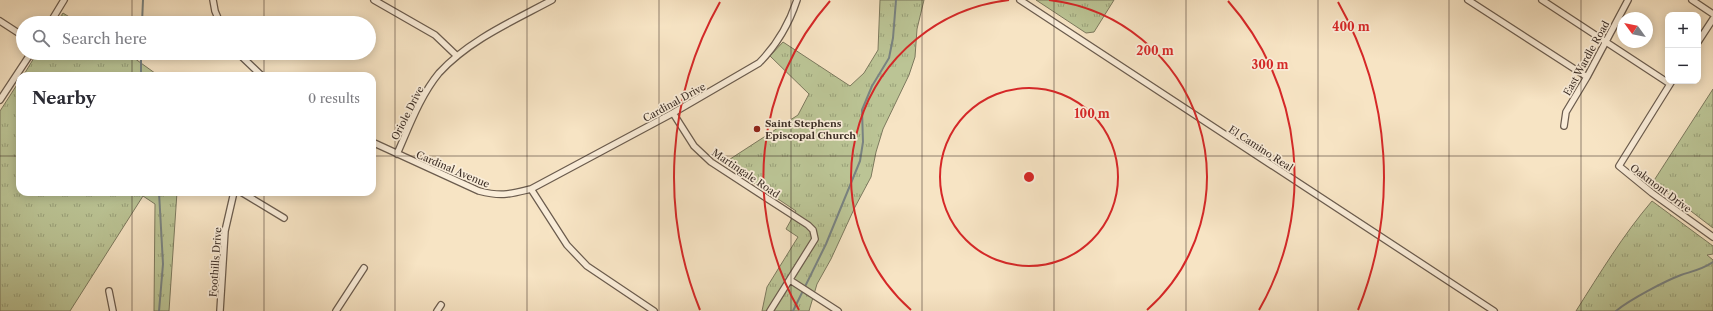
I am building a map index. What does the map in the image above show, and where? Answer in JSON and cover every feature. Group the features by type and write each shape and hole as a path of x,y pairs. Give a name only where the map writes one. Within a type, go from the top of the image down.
{"street":[{"path":"54,16 64,0"},
{"path":"213,0 214,11 216,16"},
{"path":"374,0 435,35 457,56"},
{"name":"Oriole Drive","path":"397,154 424,96 439,74 457,56 492,32 552,0"},
{"name":"Cardinal Drive","path":"531,189 673,113 759,62 769,53 780,38 794,10 797,0"},
{"name":"El Camino Real","path":"1020,0 1494,311"},
{"path":"1468,0 1587,77"},
{"path":"1542,0 1665,79"},
{"name":"East Wardle Road","path":"1564,126 1566,112 1587,77 1628,0"},
{"path":"1692,0 1713,14"},
{"path":"1701,37 1713,19"},
{"path":"0,21 16,31"},
{"path":"18,72 26,60"},
{"path":"245,60 258,72"},
{"path":"0,100 16,75"},
{"name":"Oakmont Drive","path":"1670,84 1619,166 1652,193 1713,237"},
{"name":"Martingale Road","path":"673,113 694,146 711,162 808,225 813,230 815,240 790,280"},
{"name":"Cardinal Avenue","path":"376,144 460,184 493,194 506,195 531,189"},
{"path":"531,189 567,245 587,266 654,311"},
{"name":"Foothills Drive","path":"220,311 225,231 233,196"},
{"path":"248,196 284,218"},
{"path":"336,311 364,268"},
{"path":"770,311 790,280 838,311"},
{"path":"109,291 113,311"},
{"path":"437,311 441,305"}],"green space":[{"path":"880,0 924,0 917,29 915,57 909,75 883,129 876,152 871,177 855,207 831,259 817,284 809,311 762,311 767,287 798,237 786,229 796,211 724,163 798,115 809,94 770,56 783,42 850,86 864,73 878,50"},
{"path":"1036,0 1114,0 1094,32 1086,33"},
{"path":"63,13 68,16 61,16"},
{"path":"33,60 137,60 153,72 25,72"},
{"path":"16,86 16,196 143,196 70,311 0,311 0,111"},
{"path":"1713,89 1713,228 1653,182"},
{"path":"143,196 177,196 169,311 154,311 155,204"},
{"path":"1652,201 1713,246 1713,254 1707,255 1713,260 1713,311 1576,311 1603,268 1641,214"}],"waterway":[{"path":"142,16 143,0"},
{"path":"793,311 826,244 860,161 863,142 862,110 872,86 889,58 893,38 896,0"},
{"path":"141,60 141,72"},
{"path":"159,196 163,264 159,311"},
{"path":"1616,311 1657,286 1713,262"}],"place":[{"name":"Saint Stephens Episcopal Church","path":"757,129"}]}
